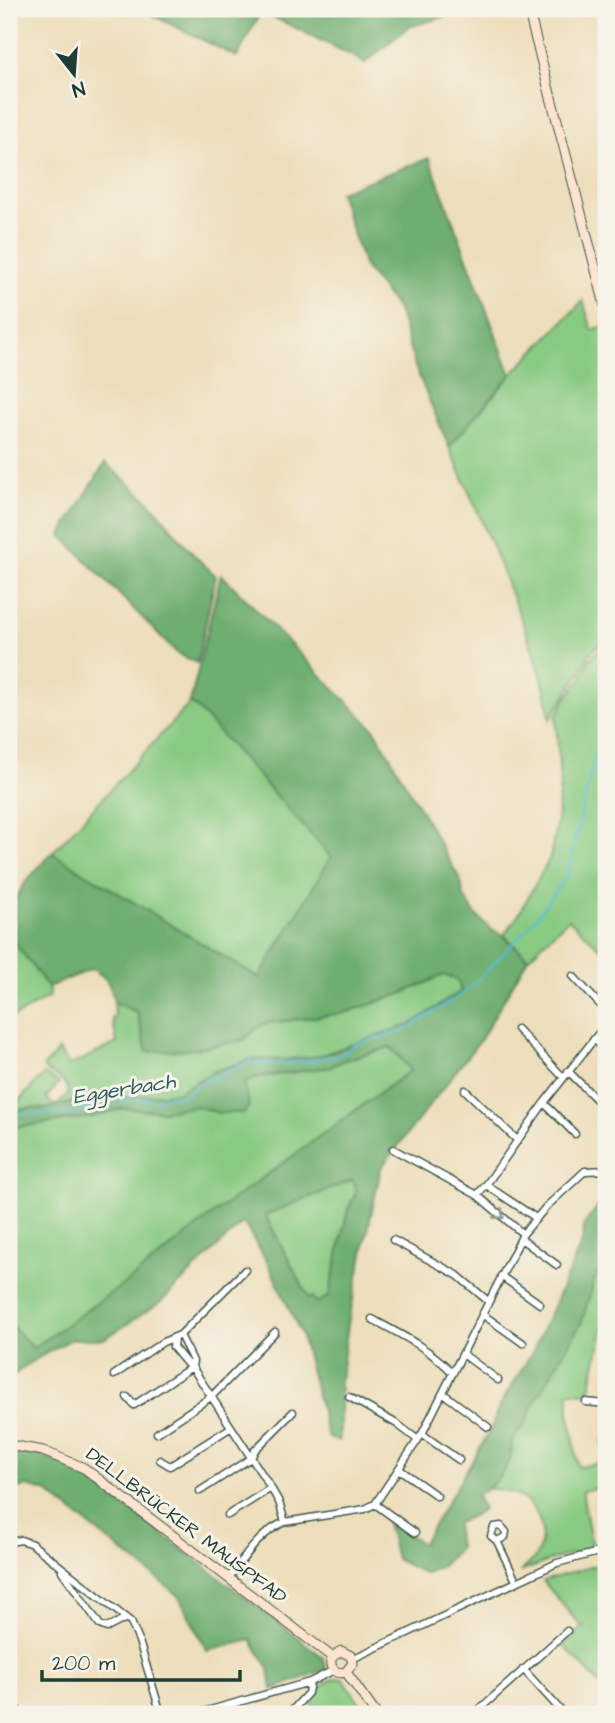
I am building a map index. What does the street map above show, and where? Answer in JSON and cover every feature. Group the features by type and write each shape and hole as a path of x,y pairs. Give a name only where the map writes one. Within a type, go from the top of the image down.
{"main road":[{"path":"528,9 606,309"},
{"name":"DELLBRÜCKER MAUSPFAD","path":"9,1445 43,1451 84,1468 332,1657"},
{"path":"341,1651 348,1653 352,1659 352,1667 346,1672 334,1670 331,1664 332,1657 341,1651"},
{"path":"346,1672 376,1714"}],"street":[{"path":"573,976 606,1011"},
{"path":"477,1195 544,1102 606,1024"},
{"path":"517,1029 600,1103"},
{"path":"594,1039 606,1051"},
{"path":"465,1090 517,1140"},
{"path":"544,1102 575,1134"},
{"path":"393,1149 477,1195 557,1265"},
{"path":"228,1579 263,1535 275,1526 365,1509 375,1504 420,1437 444,1394 522,1237 536,1218 585,1171 606,1170"},
{"path":"486,1185 536,1218"},
{"path":"393,1240 457,1275 488,1301"},
{"path":"114,1375 163,1342 177,1336 245,1270"},
{"path":"501,1276 540,1304"},
{"path":"482,1314 523,1343"},
{"path":"372,1319 418,1343 438,1357 453,1373"},
{"path":"157,1433 211,1397 275,1332"},
{"path":"177,1336 192,1361 192,1367"},
{"path":"177,1336 173,1347 192,1367 271,1488 285,1522"},
{"path":"463,1354 498,1380"},
{"path":"127,1396 134,1405 192,1367"},
{"path":"444,1394 488,1427"},
{"path":"349,1397 459,1460"},
{"path":"586,1402 606,1404"},
{"path":"200,1491 251,1458 254,1450 293,1412"},
{"path":"160,1460 170,1466 230,1428"},
{"path":"399,1469 437,1496"},
{"path":"228,1515 271,1488"},
{"path":"375,1504 415,1534"},
{"path":"9,1542 22,1540 32,1544 135,1628 161,1714"},
{"path":"497,1541 516,1581"},
{"path":"352,1659 557,1563 606,1550"},
{"path":"59,1566 100,1625 107,1628 126,1618"},
{"path":"474,1714 567,1631"},
{"path":"523,1669 564,1714"},
{"path":"196,1714 310,1682 334,1670"},
{"path":"289,1714 309,1693 310,1682"},
{"path":"9,1692 19,1714"}],"green space":[{"path":"140,9 473,9 408,27 364,64 359,59 261,11 237,57"},
{"path":"429,158 511,375 449,447 416,369 398,310 364,266 339,192"},
{"path":"583,301 592,330 605,326 606,329 606,638 590,653 550,719 545,690 532,647 449,447 511,375"},
{"path":"105,463 147,499 194,555 216,576 197,663 178,654 61,535"},
{"path":"221,574 375,730 461,881 463,895 476,915 528,958 481,1039 381,1168 348,1324 340,1382 340,1441 328,1438 301,1334 269,1265 243,1222 161,1302 104,1339 72,1339 29,1363 9,1379 9,1323 33,1348 135,1276 217,1211 411,1070 391,1047 329,1067 254,1078 244,1083 249,1106 244,1113 219,1113 196,1106 163,1111 124,1108 92,1117 9,1128 9,1111 176,1093 213,1072 252,1059 285,1060 319,1056 410,1025 461,991 457,979 443,975 401,994 344,1013 263,1024 243,1040 195,1049 147,1052 137,1012 114,1002 108,982 97,972 92,969 48,987 9,935 9,923 14,917 9,909 27,880 52,853 259,978 331,857 190,703","holes":["352,1180 357,1191 348,1209 329,1296 317,1303 313,1297 309,1298 265,1215"]},
{"path":"606,642 606,953 568,919 528,958 504,935 550,858 560,785 556,717 582,677 590,659"},
{"path":"190,703 332,856 259,978 52,853"},
{"path":"9,935 48,987 50,996 9,1020"},
{"path":"443,975 457,979 461,991 410,1025 319,1056 285,1060 252,1059 213,1072 176,1093 9,1111 9,1106 15,1105 44,1074 59,1083 46,1098 54,1105 59,1104 68,1093 66,1085 44,1069 44,1066 59,1050 69,1066 117,1043 112,1018 115,1016 114,1002 137,1012 147,1052 243,1040 263,1024 344,1013 401,994"},
{"path":"390,1047 411,1070 217,1211 135,1276 32,1349 9,1323 9,1128 92,1117 124,1108 163,1111 196,1106 219,1113 249,1106 244,1083 254,1078 329,1067"},
{"path":"352,1180 357,1191 348,1209 329,1297 317,1303 309,1299 265,1215"},
{"path":"606,1184 605,1260 594,1281 581,1323 533,1405 525,1424 511,1441 512,1449 507,1465 490,1486 477,1495 483,1510 456,1524 459,1548 442,1566 425,1574 396,1559 386,1518 422,1544 490,1431 499,1407 533,1351 583,1240 584,1225 604,1198"},
{"path":"606,1256 606,1316 589,1393 569,1392 569,1411 578,1467 606,1462 606,1486 582,1491 592,1548 520,1572 535,1558 541,1543 539,1519 525,1500 502,1490 489,1489 505,1468 511,1441 525,1424 533,1405 581,1323 594,1281"},
{"path":"603,1440 606,1440 606,1462"},
{"path":"9,1450 52,1458 94,1482 323,1657 326,1669 272,1690 269,1668 251,1640 207,1651 179,1596 46,1491 26,1486 9,1492"},
{"path":"606,1562 606,1691 563,1645 584,1626 579,1624 543,1581"},
{"path":"343,1679 368,1714 322,1714 309,1700 328,1681"}],"waterway":[{"name":"Eggerbach","path":"9,1112 62,1114 87,1109 100,1103 140,1098 157,1100 170,1095 182,1097 202,1081 250,1061 287,1064 300,1060 309,1062 330,1058 344,1053 353,1045 405,1030 462,994 528,928 567,876 606,707"}]}
